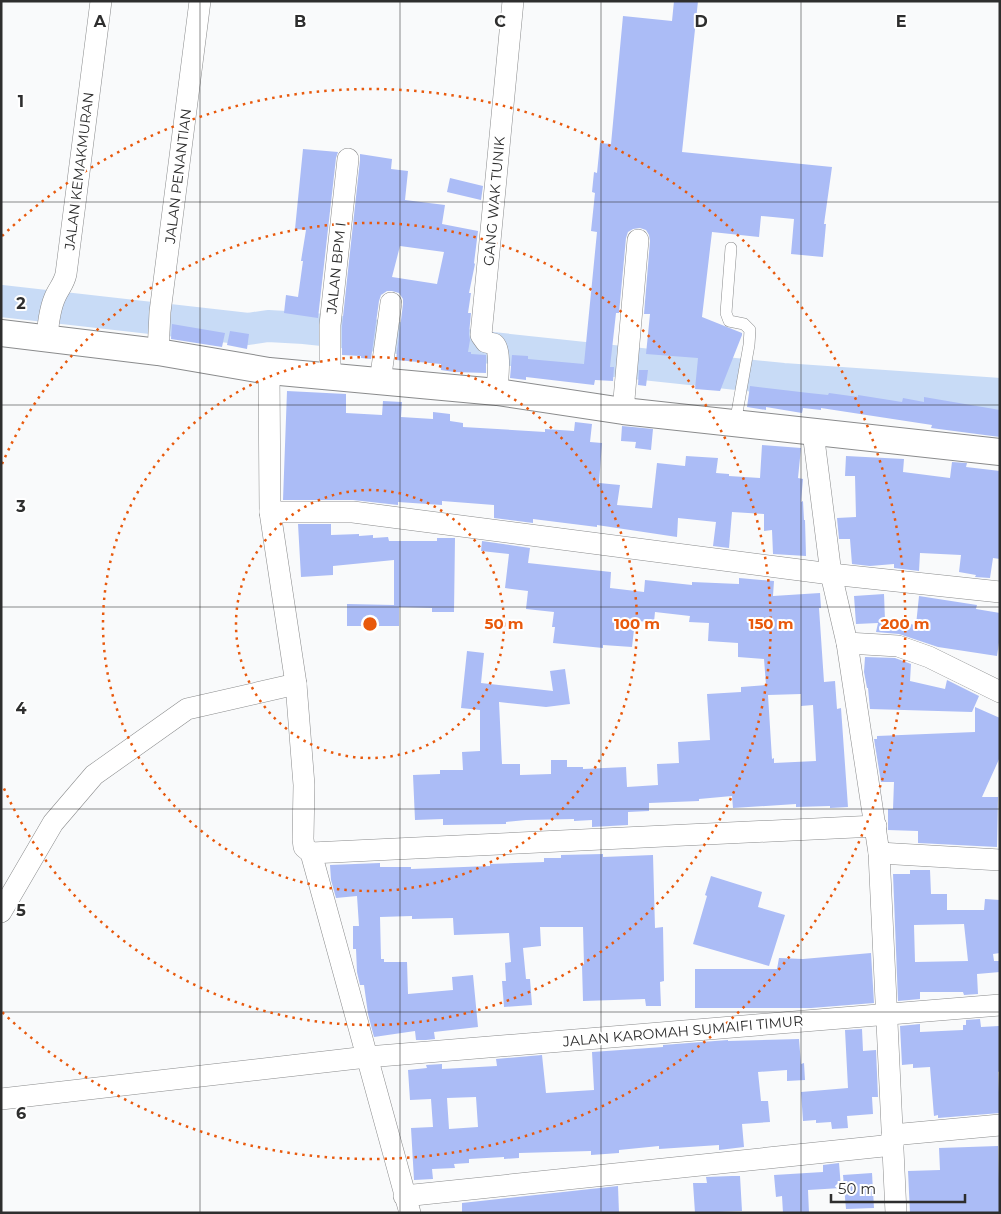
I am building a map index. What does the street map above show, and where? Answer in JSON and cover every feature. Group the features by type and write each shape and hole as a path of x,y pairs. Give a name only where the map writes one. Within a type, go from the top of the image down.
{"street":[{"name":"JALAN KEMAKMURAN","path":"51,316 66,274 101,1"},
{"name":"JALAN PENANTIAN","path":"158,352 160,318 200,1"},
{"name":"GANG WAK TUNIK","path":"497,392 497,352 493,344 486,342 481,336 513,1"},
{"name":"JALAN BPM I","path":"330,378 330,332 348,159"},
{"path":"623,411 638,240"},
{"path":"380,382 391,303"},
{"path":"1,333 51,316 158,352 269,371 497,392 623,411 1000,452"},
{"path":"269,371 270,512 296,684 304,785 304,847 311,853 407,1204 1000,1125"},
{"path":"813,432 831,574 848,643 879,854 896,1213"},
{"path":"270,512 353,512 831,574 1000,592"},
{"path":"848,643 898,646 929,657 1000,692"},
{"path":"1,912 53,823 94,776 187,710 296,684"},
{"path":"311,853 876,826"},
{"path":"879,854 1000,860"},
{"name":"JALAN KAROMAH SUMAIFI TIMUR","path":"1,1099 366,1058 1000,1005"}],"lane":[{"path":"731,248 726,313 730,322 744,324 750,330 735,424"}],"building":[{"path":"674,1 698,1 682,152 832,167 824,224 826,224 823,257 791,254 794,219 761,216 759,237 712,232 702,317 742,333 742,335 720,391 695,389 698,358 646,354 650,314 644,314 650,241 646,230 640,228 633,229 628,232 626,238 619,313 616,313 610,367 614,367 613,381 595,380 594,385 526,377 526,380 510,378 512,355 528,356 528,359 584,364 597,232 591,231 595,193 592,192 594,172 597,173 600,143 611,144 623,16 672,21"},
{"path":"303,149 338,152 318,318 284,313 286,295 298,297 303,261 301,261 306,230 295,229"},
{"path":"360,154 392,159 391,169 408,171 405,200 445,205 442,224 478,231 475,264 469,293 471,293 468,313 471,313 468,352 486,355 486,373 454,372 441,370 441,364 396,360 403,299 399,293 392,291 387,291 381,295 379,301 371,359 361,358 361,356 342,355 342,326","holes":["400,246 444,252 437,284 392,277"]},
{"path":"450,178 483,186 481,200 447,192"},
{"path":"172,324 225,333 222,347 171,339"},
{"path":"230,331 249,334 247,349 227,345"},
{"path":"639,370 648,370 646,386 638,385"},
{"path":"750,386 828,395 829,393 858,397 858,395 902,402 903,398 924,402 924,397 1000,410 1000,437 931,428 932,425 821,408 821,410 803,408 802,413 766,407 766,410 747,407"},
{"path":"287,391 346,394 346,413 382,415 383,401 402,402 401,417 433,419 433,412 450,414 450,421 463,423 463,427 545,432 545,429 574,431 575,422 592,424 590,442 602,443 599,483 620,485 617,505 652,508 657,463 685,466 686,456 718,458 716,473 729,474 729,476 760,478 762,445 801,448 798,478 803,479 801,502 803,501 805,520 806,556 773,554 772,530 764,531 764,514 732,512 729,548 713,546 716,522 678,518 677,537 597,525 597,527 533,519 533,523 494,518 494,505 442,501 442,505 398,502 398,505 353,500 283,500"},
{"path":"622,426 653,429 651,450 635,448 636,442 621,441"},
{"path":"846,456 904,459 903,472 950,478 952,462 967,463 966,467 1000,471 1000,559 993,558 990,578 975,577 976,575 959,572 961,555 920,553 919,571 894,568 894,564 870,566 852,564 850,539 839,539 837,518 856,517 855,476 845,476"},
{"path":"298,524 331,524 331,535 373,535 373,538 388,537 389,541 437,541 437,538 455,538 454,612 432,612 432,608 399,607 399,626 347,626 347,604 394,605 394,560 333,566 333,575 301,577"},
{"path":"482,541 530,548 528,563 611,572 610,588 644,592 645,580 692,585 692,582 739,584 739,578 774,581 773,596 820,593 821,608 819,608 824,682 835,681 837,709 841,708 848,807 796,807 796,804 733,808 732,796 699,799 699,801 649,803 649,811 628,812 628,825 592,827 592,820 574,821 574,819 526,820 506,822 506,824 443,825 443,819 415,820 413,775 440,774 440,770 463,770 462,752 480,751 480,710 461,708 467,651 484,653 481,683 553,691 550,671 565,669 570,704 546,707 499,702 502,764 520,764 520,775 551,774 551,760 567,760 567,767 583,767 583,769 626,767 627,787 658,785 657,764 679,763 678,742 710,740 707,694 741,692 741,687 766,685 764,659 738,657 738,643 708,641 709,623 689,622 690,616 655,612 654,622 635,621 632,647 603,645 603,648 553,643 555,627 552,627 554,612 526,609 528,591 505,588 509,554 481,551","holes":["801,694 801,706 813,705 816,761 774,763 774,758 772,759 768,695"]},
{"path":"884,594 885,620 916,625 919,596 977,605 976,609 1000,613 1000,636 997,656 938,647 899,634 876,632 878,623 856,624 854,596"},
{"path":"865,657 895,658 911,664 910,681 945,689 947,680 979,696 972,712 870,709 864,672"},
{"path":"975,707 1000,718 1000,757 982,797 998,797 997,847 918,843 918,831 888,830 888,809 893,809 894,782 881,782 874,739 877,739 877,736 975,732"},
{"path":"603,854 603,857 653,855 655,928 663,927 664,981 660,982 661,1006 646,1006 645,999 583,1001 583,927 540,927 541,946 523,948 526,979 530,979 532,1005 504,1007 502,981 506,981 505,963 511,962 509,933 454,935 453,918 412,919 412,916 380,917 381,959 384,959 384,962 407,962 408,994 453,990 452,977 473,975 478,1027 434,1032 435,1039 426,1040 416,1040 415,1031 374,1037 368,1014 364,985 360,985 357,972 356,949 353,949 353,926 359,926 357,896 336,898 331,880 330,865 380,863 380,867 411,867 411,869 490,866 490,864 544,862 544,858 561,858 561,855"},
{"path":"910,870 930,870 931,894 947,894 947,910 984,910 985,899 1000,900 1000,953 993,954 994,961 1000,961 1000,972 977,974 978,994 920,992 920,999 898,1001 893,874 910,874","holes":["964,924 968,961 915,962 914,925"]},
{"path":"711,876 762,892 758,907 785,915 769,966 693,944"},
{"path":"871,953 874,1003 811,1008 695,1008 695,969 777,969 779,958 803,959"},
{"path":"980,1019 981,1027 999,1026 1000,1071 998,1072 1000,1113 938,1118 938,1115 934,1116 930,1067 913,1068 913,1064 902,1065 900,1026 920,1024 920,1032 963,1030 966,1020"},
{"path":"862,1029 863,1051 876,1050 878,1097 872,1097 873,1114 847,1116 848,1128 832,1129 831,1122 816,1123 816,1120 803,1121 801,1092 848,1088 845,1030"},
{"path":"799,1039 801,1064 804,1063 805,1080 787,1081 787,1070 758,1072 761,1101 768,1101 770,1122 742,1124 744,1147 719,1150 719,1145 659,1149 659,1146 619,1150 619,1153 591,1155 591,1151 519,1153 519,1158 469,1159 469,1163 454,1164 455,1168 432,1169 433,1179 414,1180 411,1128 433,1127 431,1099 410,1100 408,1070 427,1068 426,1065 442,1064 442,1069 497,1066 496,1059 542,1055 546,1093 594,1090 592,1052 728,1041","holes":["476,1097 478,1127 449,1129 447,1098"]},
{"path":"998,1146 1000,1213 910,1213 908,1171 940,1170 939,1148"},
{"path":"839,1163 841,1188 808,1190 809,1213 783,1213 782,1196 776,1197 774,1175 823,1172 823,1165"},
{"path":"872,1173 874,1208 846,1209 843,1175"},
{"path":"740,1176 742,1211 695,1213 693,1183 707,1183 706,1177"},
{"path":"618,1186 619,1213 462,1213 462,1203"}],"waterway":[{"path":"1,301 248,329 268,326 304,328 783,379 1000,394"}]}
